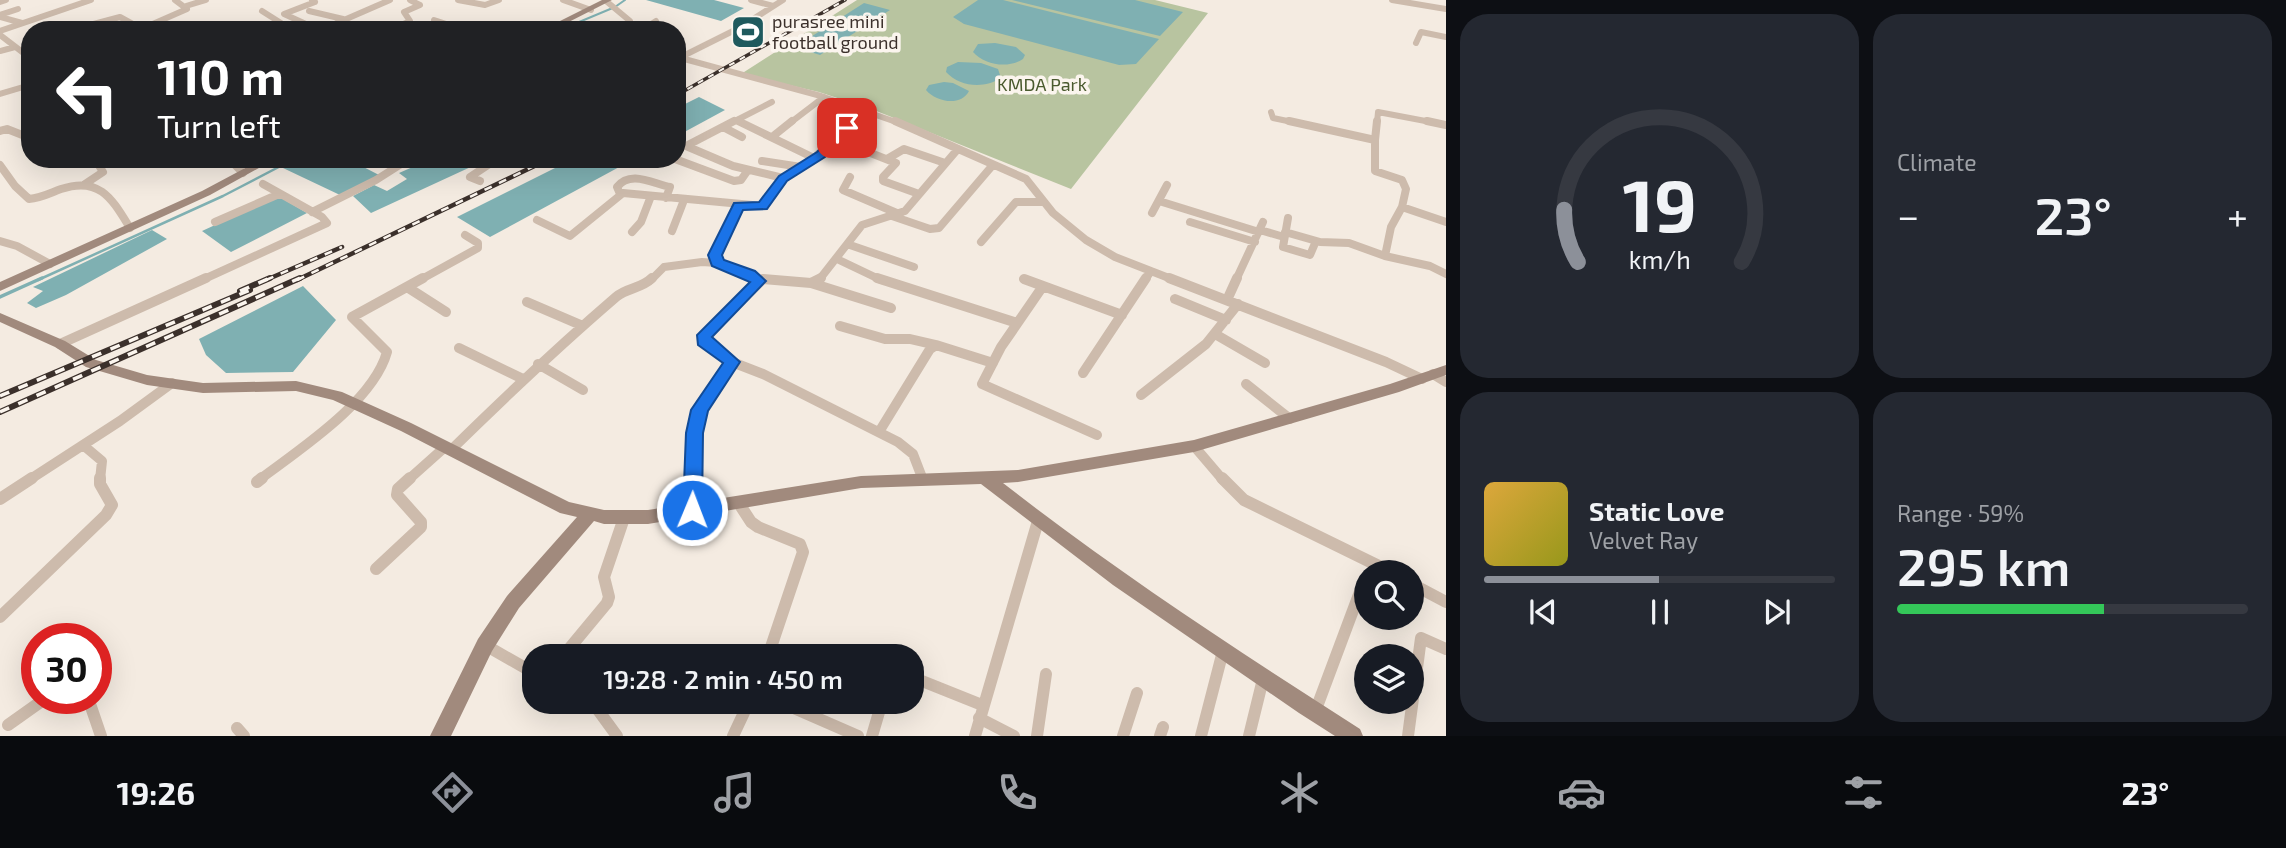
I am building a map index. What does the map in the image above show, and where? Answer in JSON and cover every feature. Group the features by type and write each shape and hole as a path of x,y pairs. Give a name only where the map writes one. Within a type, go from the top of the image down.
{"main road":[{"path":"566,21 608,2"},
{"path":"0,287 253,168"},
{"path":"0,317 60,344 91,364 147,380 203,388 296,386 337,396 566,508 624,518 692,510 860,482 1018,477 1194,446 1437,376"},
{"path":"985,478 1038,521 1223,651 1353,736"},
{"path":"440,736 485,645 513,602 590,514"}],"street":[{"path":"0,2 6,0"},
{"path":"28,21 91,0"},
{"path":"175,0 186,6 206,0"},
{"path":"302,21 284,14 315,2 312,0"},
{"path":"309,11 344,20 390,0"},
{"path":"410,0 423,4 404,12 410,21"},
{"path":"458,0 485,5 499,0"},
{"path":"564,0 591,10"},
{"path":"751,0 773,6"},
{"path":"686,54 739,28 783,0"},
{"path":"1392,0 1446,9"},
{"path":"608,2 629,21"},
{"path":"161,21 180,14 187,9 186,6"},
{"path":"0,16 18,9"},
{"path":"262,12 274,21"},
{"path":"0,16 21,23"},
{"path":"105,21 120,17 126,21"},
{"path":"21,23 0,33 21,51"},
{"path":"1416,43 1421,32 1446,37"},
{"path":"0,51 21,47"},
{"path":"686,60 870,112 1032,182 1042,201 1083,240 1151,271 1437,376"},
{"path":"0,94 21,87"},
{"path":"772,137 824,97"},
{"path":"772,102 687,143 688,147 748,170 783,178"},
{"path":"852,106 822,130 897,164 883,177 883,181 919,194"},
{"path":"1385,256 1391,227 1402,207 1406,189 1402,180 1375,171 1378,111 1446,125"},
{"path":"537,220 570,236 621,194 763,206 783,178 814,158 870,112"},
{"path":"1271,112 1273,118 1375,140"},
{"path":"737,121 814,158"},
{"path":"723,127 742,137"},
{"path":"2,128 21,137"},
{"path":"887,159 904,149 946,163"},
{"path":"811,283 819,280 862,225 896,215 919,194 957,150"},
{"path":"686,161 734,181 741,180 748,170"},
{"path":"762,161 802,167"},
{"path":"0,165 27,197 33,199 85,184 103,172 100,168"},
{"path":"850,177 843,190 930,229 939,228 992,166"},
{"path":"238,168 243,173"},
{"path":"312,212 394,168"},
{"path":"480,181 470,177 484,168"},
{"path":"621,194 617,187 623,179 630,177 670,187 666,198"},
{"path":"0,183 9,178"},
{"path":"85,184 99,188 109,195 130,228"},
{"path":"60,344 325,226 325,220 263,184"},
{"path":"1152,213 1167,185"},
{"path":"215,222 279,194"},
{"path":"632,232 640,222 651,196"},
{"path":"672,231 684,200"},
{"path":"981,242 1016,202 1042,201"},
{"path":"1159,201 1284,234 1316,241 1349,243 1385,256 1430,265 1446,274"},
{"path":"717,263 715,255 739,206"},
{"path":"1402,207 1446,222"},
{"path":"1288,218 1283,247 1309,255 1316,241"},
{"path":"1190,222 1255,242"},
{"path":"1227,300 1260,228"},
{"path":"257,482 354,404 388,356 352,317 478,248 478,243 465,235"},
{"path":"0,241 17,246 50,264"},
{"path":"847,244 914,267"},
{"path":"837,259 881,280 1017,323"},
{"path":"376,569 421,527 421,523 400,500 398,489 448,448 538,364 625,289 644,286 661,268 696,260 717,263 750,274 759,281"},
{"path":"1083,373 1151,271"},
{"path":"891,308 811,283 764,279 705,335 703,341 732,362 763,374 879,432 913,454 923,480"},
{"path":"1024,279 1122,315"},
{"path":"1043,286 1017,323 982,382 984,386 1097,435"},
{"path":"407,287 446,312"},
{"path":"1175,299 1226,320"},
{"path":"527,302 583,326"},
{"path":"1141,395 1206,345 1238,304"},
{"path":"840,326 885,339 910,339 936,345 993,363"},
{"path":"1215,334 1265,363"},
{"path":"879,432 930,348 936,345"},
{"path":"459,348 523,379"},
{"path":"692,510 694,433 700,410 732,362"},
{"path":"538,364 583,390"},
{"path":"0,499 172,383"},
{"path":"1246,384 1290,419"},
{"path":"0,617 106,515 113,505 100,484 102,461 83,445"},
{"path":"1194,446 1233,492 1244,500 1368,560"},
{"path":"738,502 751,522 792,538 800,544 803,552 772,644"},
{"path":"573,644 607,603 609,597 604,577 624,518"},
{"path":"975,736 1038,521"},
{"path":"1424,590 1446,602"},
{"path":"1315,712 1354,608"},
{"path":"1408,736 1421,638 1446,649"},
{"path":"485,645 522,666"},
{"path":"1201,736 1223,651"},
{"path":"1037,736 1046,674"},
{"path":"1250,736 1263,679"},
{"path":"924,683 980,712 1014,736"},
{"path":"1123,736 1137,693"},
{"path":"8,725 23,714"},
{"path":"94,714 102,736"},
{"path":"601,714 617,736"},
{"path":"733,736 743,714"},
{"path":"808,714 858,736"},
{"path":"872,736 878,714"}],"green space":[{"name":"KMDA Park","path":"857,0 1155,0 1208,13 1071,189 874,110 819,92 741,74"}],"water":[{"path":"646,0 714,0 744,8 721,21"},
{"path":"978,0 1003,0 1159,39 1136,64 1119,65 964,24 953,17"},
{"path":"1012,0 1135,0 1183,12 1160,36"},
{"path":"864,3 890,10 820,55 795,47"},
{"path":"995,43 1016,47 1025,55 1017,62 1004,65 990,63 973,52 978,44"},
{"path":"958,62 981,63 998,69 1001,78 980,85 958,81 946,72 947,67"},
{"path":"953,83 969,91 960,99 948,101 926,90 929,85"},
{"path":"699,97 725,110 686,131 686,104"},
{"path":"283,168 365,168 379,175 340,195"},
{"path":"410,168 468,168 371,213 353,196 374,185 387,191 407,179 399,173"},
{"path":"555,168 617,168 490,237 457,217"},
{"path":"278,196 307,213 231,252 202,231"},
{"path":"152,230 167,239 66,295 36,308 27,303 43,291 33,287"},
{"path":"303,286 336,320 293,372 226,373 206,355 199,339"}],"waterway":[{"path":"582,21 625,0"},
{"path":"38,280 223,196 277,168"},
{"path":"0,297 42,278"}],"railway":[{"path":"686,90 845,0"},
{"path":"297,280 530,168"},
{"path":"266,280 342,247"},
{"path":"240,291 270,278"},
{"path":"0,412 300,278"},
{"path":"0,396 250,290"}],"place":[{"name":"purasree mini football ground","path":"748,32"}],"route":[{"path":"692,510 694,433 700,410 732,362 725,354 703,341 716,322 759,281 750,274 717,263 715,255 739,206 763,206 783,178 821,154 847,128"}]}
